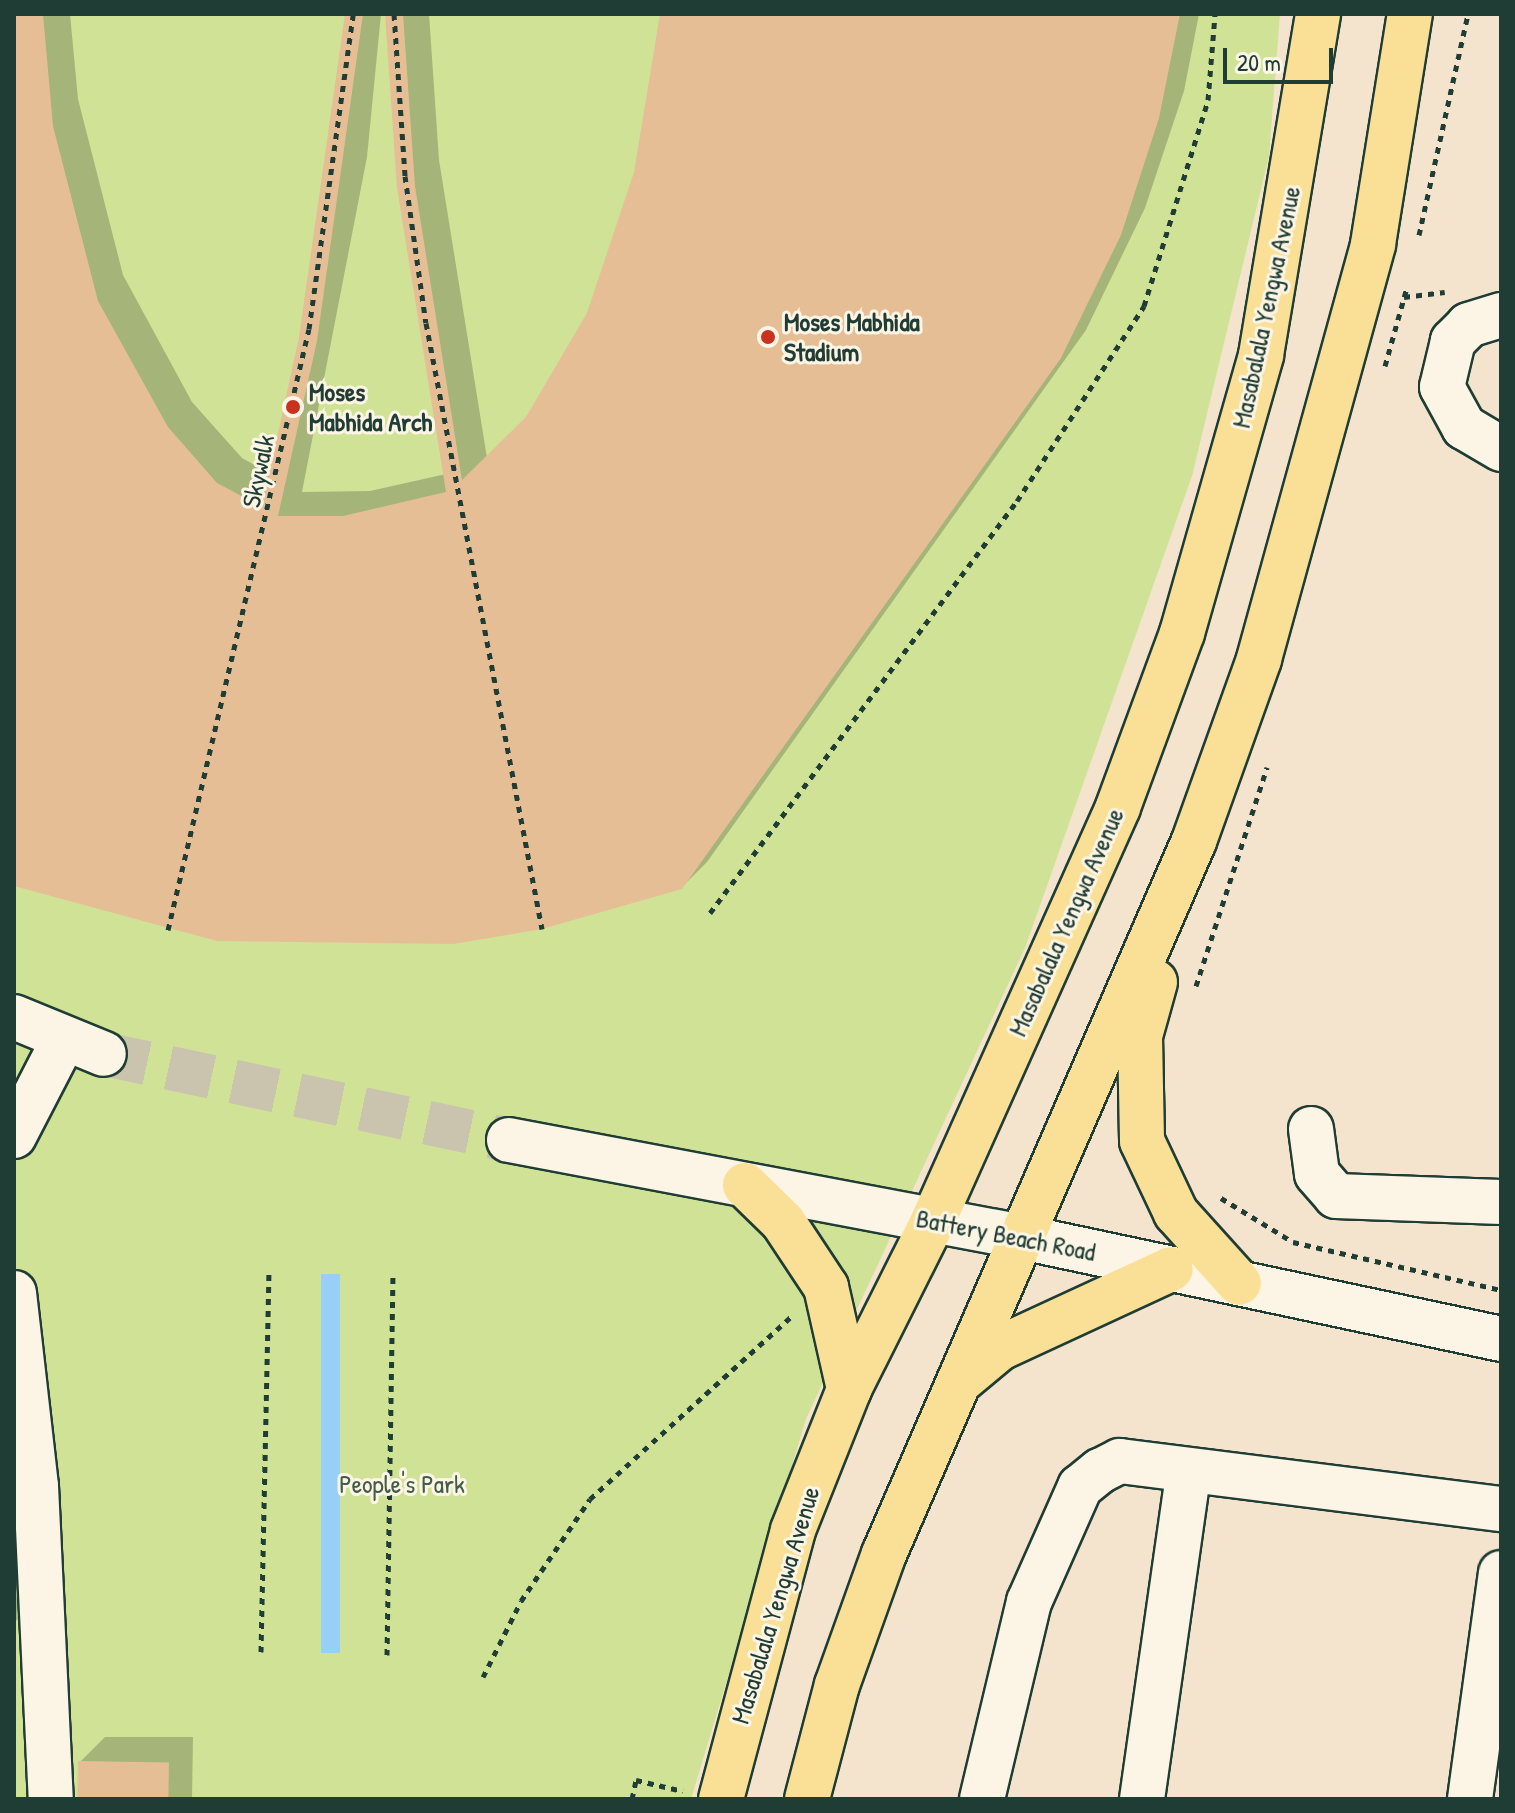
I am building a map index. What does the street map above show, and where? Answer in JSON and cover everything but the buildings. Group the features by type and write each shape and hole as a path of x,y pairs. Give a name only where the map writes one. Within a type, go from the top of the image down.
{"main road":[{"name":"Masabalala Yengwa Avenue","path":"705,1796 793,1530 849,1389 933,1221 1118,807 1182,633 1261,355 1318,14"},
{"path":"1239,1283 1176,1213 1155,1178 1136,1097 1140,1036 1194,841 1259,659 1341,377 1373,244 1410,14"},
{"path":"807,1799 847,1656 955,1386 1017,1236 1194,841"},
{"path":"745,1185 783,1222 826,1287 849,1389"},
{"path":"955,1386 1000,1348 1171,1269"}],"street":[{"path":"1501,315 1469,325 1453,341 1442,387 1464,427 1501,449"},
{"path":"14,1017 63,1041 104,1054"},
{"path":"14,1136 63,1041"},
{"path":"1311,1129 1317,1174 1336,1196 1501,1202"},
{"name":"Battery Beach Road","path":"509,1140 1017,1236 1501,1339"},
{"path":"14,1293 36,1486 51,1799"},
{"path":"982,1799 1029,1602 1080,1487 1120,1461 1501,1509"},
{"path":"1142,1799 1189,1470"},
{"path":"1470,1799 1501,1573"}],"path":[{"name":"Skywalk","path":"168,930 309,329 353,14"},
{"path":"394,14 405,176 426,323 542,929"},
{"path":"710,913 1017,501 1144,306 1208,100 1215,14"},
{"path":"1415,252 1468,14"},
{"path":"1383,372 1408,282"},
{"path":"1195,990 1270,757"},
{"path":"1214,1192 1293,1242 1501,1290"},
{"path":"261,1652 269,1274"},
{"path":"387,1655 393,1274"},
{"path":"483,1677 521,1601 590,1499 826,1287"},
{"path":"632,1799 636,1780 705,1796"}],"green space":[{"name":"People's Park","path":"14,14 1280,14 1269,156 1192,476 1025,948 806,1419 691,1799 14,1799"}],"water":[{"path":"321,1274 340,1274 340,1653 321,1653"}],"tunnel":[{"path":"104,1054 509,1140"}],"place":[{"name":"Moses Mabhida Stadium","path":"768,337"},
{"name":"Moses Mabhida Arch","path":"293,407"}]}
